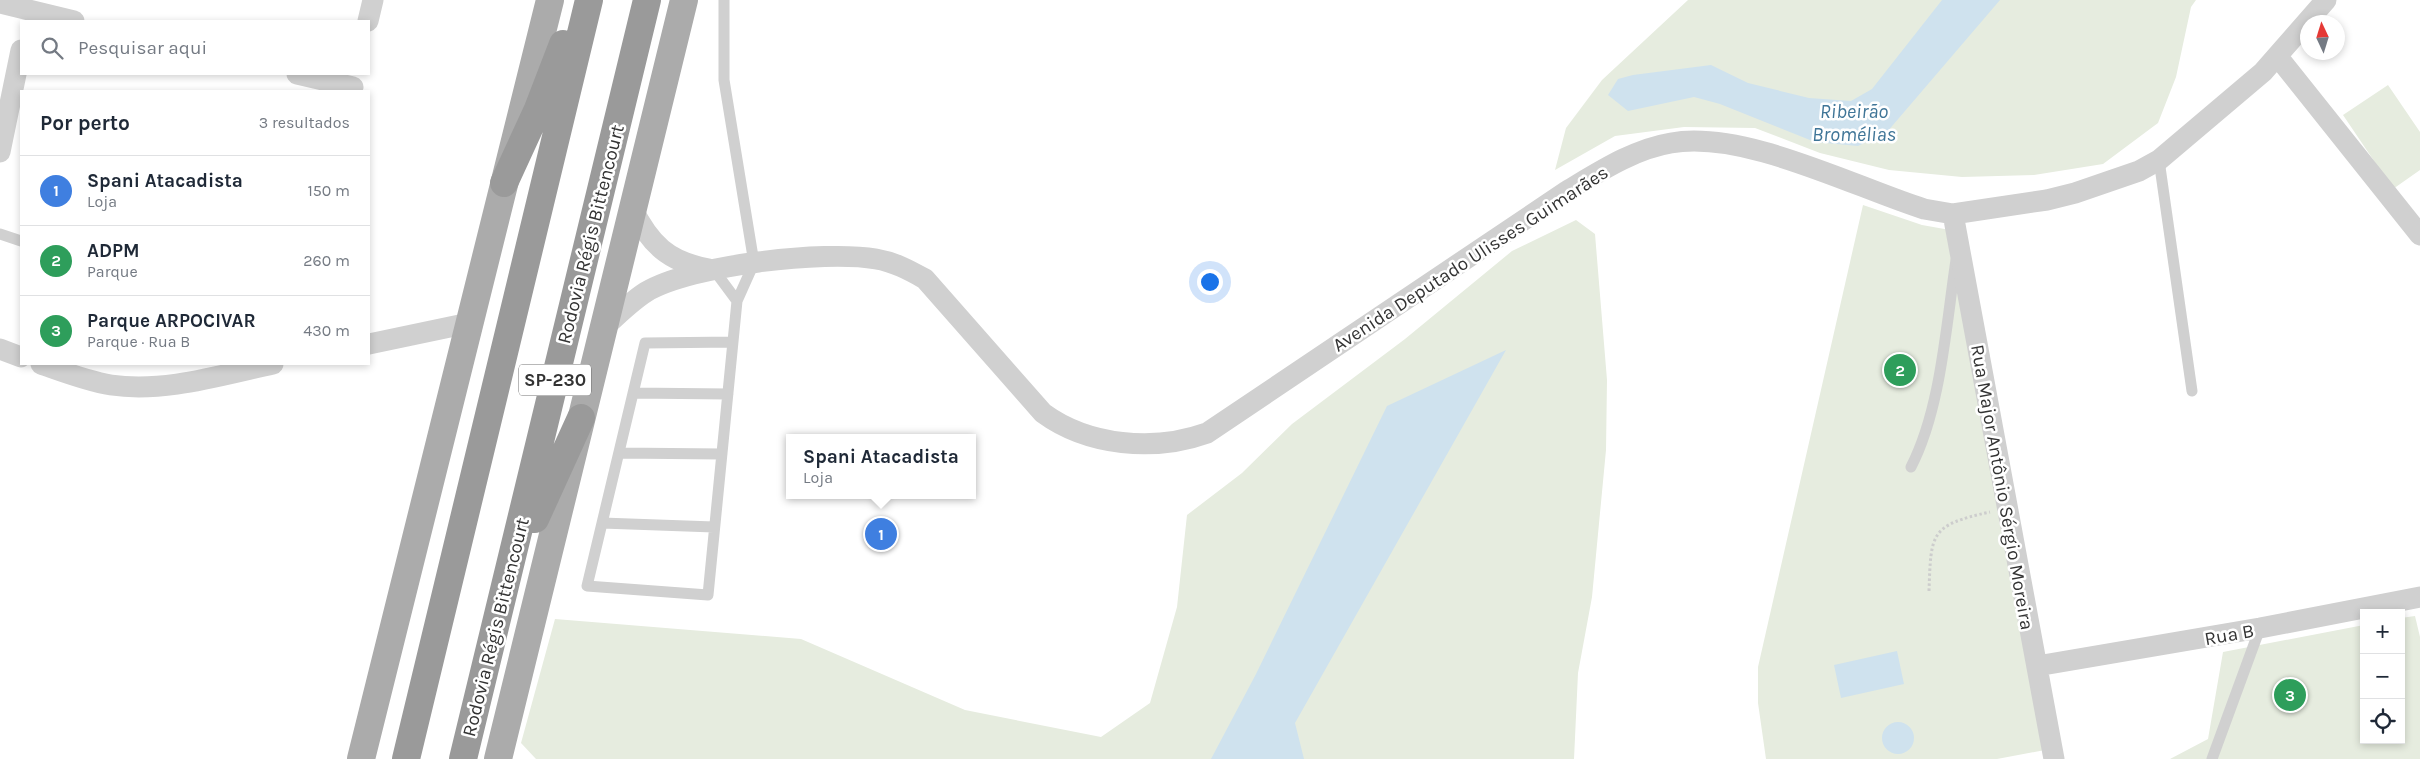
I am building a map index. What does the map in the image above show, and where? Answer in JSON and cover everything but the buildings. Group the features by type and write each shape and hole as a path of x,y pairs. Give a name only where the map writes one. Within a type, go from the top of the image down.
{"highway":[{"path":"504,183 538,109 579,0"},
{"name":"SP-230","path":"406,759 588,0"},
{"name":"Rodovia Régis Bittencourt","path":"463,759 647,0"},
{"path":"497,621 542,500 580,418"}],"main road":[{"path":"361,759 550,0"},
{"path":"498,759 580,418 684,0"}],"street":[{"path":"368,20 373,0"},
{"name":"Avenida Deputado Ulisses Guimarães","path":"602,329 646,292 675,280 714,270 754,262 846,256 877,259 903,267 925,279 1043,413 1057,423 1074,432 1097,438 1163,443 1183,441 1207,433 1567,191 1617,162 1670,143 1710,141 1749,148 1907,204 1953,214 2047,200 2118,179 2159,160 2263,72 2326,0"},
{"path":"0,3 28,16 65,20"},
{"path":"0,152 20,55"},
{"path":"2278,57 2420,235"},
{"path":"303,75 354,84"},
{"name":"Avenida Deputado Ulisses Guimarães","path":"632,208 644,230 657,246 675,260 690,266 714,270"},
{"name":"Rua Major Antônio Sérgio Moreira","path":"1953,214 2054,759"},
{"path":"370,344 469,323"},
{"path":"0,349 20,356"},
{"path":"44,365 92,381 133,386 178,383 268,365"},
{"name":"Rua B","path":"2036,666 2260,628 2420,597"}],"lane":[{"path":"724,0 724,80 754,262 737,301 728,394 722,454 714,527 708,596 587,586 645,343 733,342"},
{"path":"2159,160 2192,391"},
{"path":"0,234 20,241"},
{"path":"1911,467 1920,449 1932,412 1958,244"},
{"path":"714,270 737,301"},
{"path":"633,393 728,394"},
{"path":"619,452 722,454"},
{"path":"602,523 714,527"},
{"path":"2212,759 2260,628"}],"path":[{"path":"1929,591 1932,542 1938,533 1948,524 1960,518 2007,508"}],"shaded area":[{"path":"1688,0 2196,0 2191,7 2176,77 2158,123 2103,164 2034,175 1962,177 1889,170 1820,153 1755,128 1684,127 1615,136 1555,170 1566,128 1602,80"},
{"path":"2388,85 2420,132 2420,170 2393,189 2343,115"},
{"path":"1863,205 1922,225 1950,230 2045,750 1997,759 1766,759 1758,703 1758,667"},
{"path":"1576,220 1595,234 1607,380 1606,450 1592,597 1578,673 1574,759 536,759 521,743 555,619 801,639 965,710 1101,737 1150,703 1177,607 1187,515 1242,473 1292,424 1405,339 1512,251"},
{"path":"2415,616 2420,637 2420,759 2170,759 2208,739 2223,652 2360,626 2360,744 2405,744 2405,617"}],"water":[{"name":"Ribeirão Bromélias","path":"1942,0 2000,0 1887,132 1858,146 1815,142 1720,104 1694,97 1628,111 1608,95 1618,79 1633,75 1711,65 1748,83 1809,98 1851,101 1872,89"},
{"path":"1506,350 1295,723 1304,759 1211,759 1256,674 1387,406"},
{"path":"1897,651 1904,684 1841,698 1834,665"},
{"path":"1898,722 1909,727 1914,738 1909,749 1898,754 1887,749 1882,738 1887,727"}],"place":[{"name":"ADPM","path":"1900,370"},
{"name":"Spani Atacadista","path":"881,534"},
{"name":"Parque ARPOCIVAR","path":"2290,695"}]}
